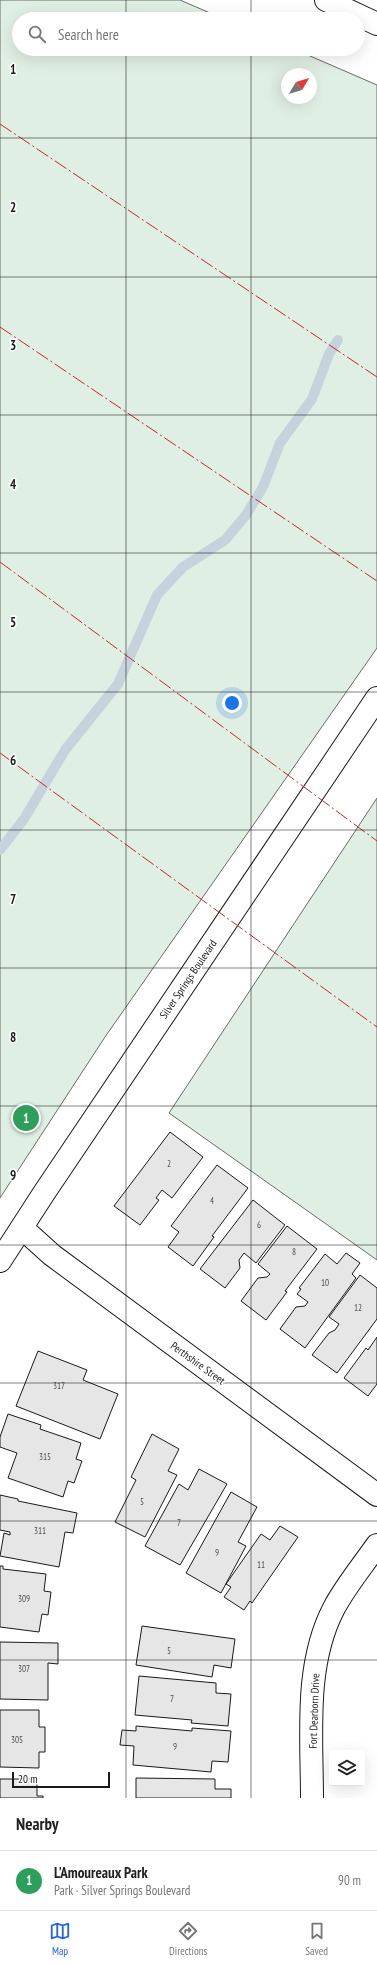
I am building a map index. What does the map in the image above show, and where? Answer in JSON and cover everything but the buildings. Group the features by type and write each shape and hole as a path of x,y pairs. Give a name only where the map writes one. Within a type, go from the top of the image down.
{"street":[{"path":"326,0 352,12"},
{"path":"365,18 377,24"},
{"name":"Silver Springs Boulevard","path":"0,1261 377,698"},
{"name":"Perthshire Street","path":"22,1228 52,1255 377,1494"},
{"name":"Fort Dearborn Drive","path":"312,1798 313,1678 320,1644 334,1608 377,1545"}],"green space":[{"path":"0,0 180,0 208,12 12,12 12,56 310,56 377,85 377,648 105,1037 0,1198"},
{"path":"377,798 377,1260 169,1113"}],"waterway":[{"path":"0,850 24,819 65,750 118,684 157,595 183,567 225,540 246,515 263,487 280,443 312,399 329,354 338,340"}],"power":[{"path":"0,124 377,377"},
{"path":"0,327 377,581"},
{"path":"0,562 377,841"},
{"path":"0,753 377,1027"}],"place":[{"name":"L'Amoureaux Park","path":"26,1118"}]}
